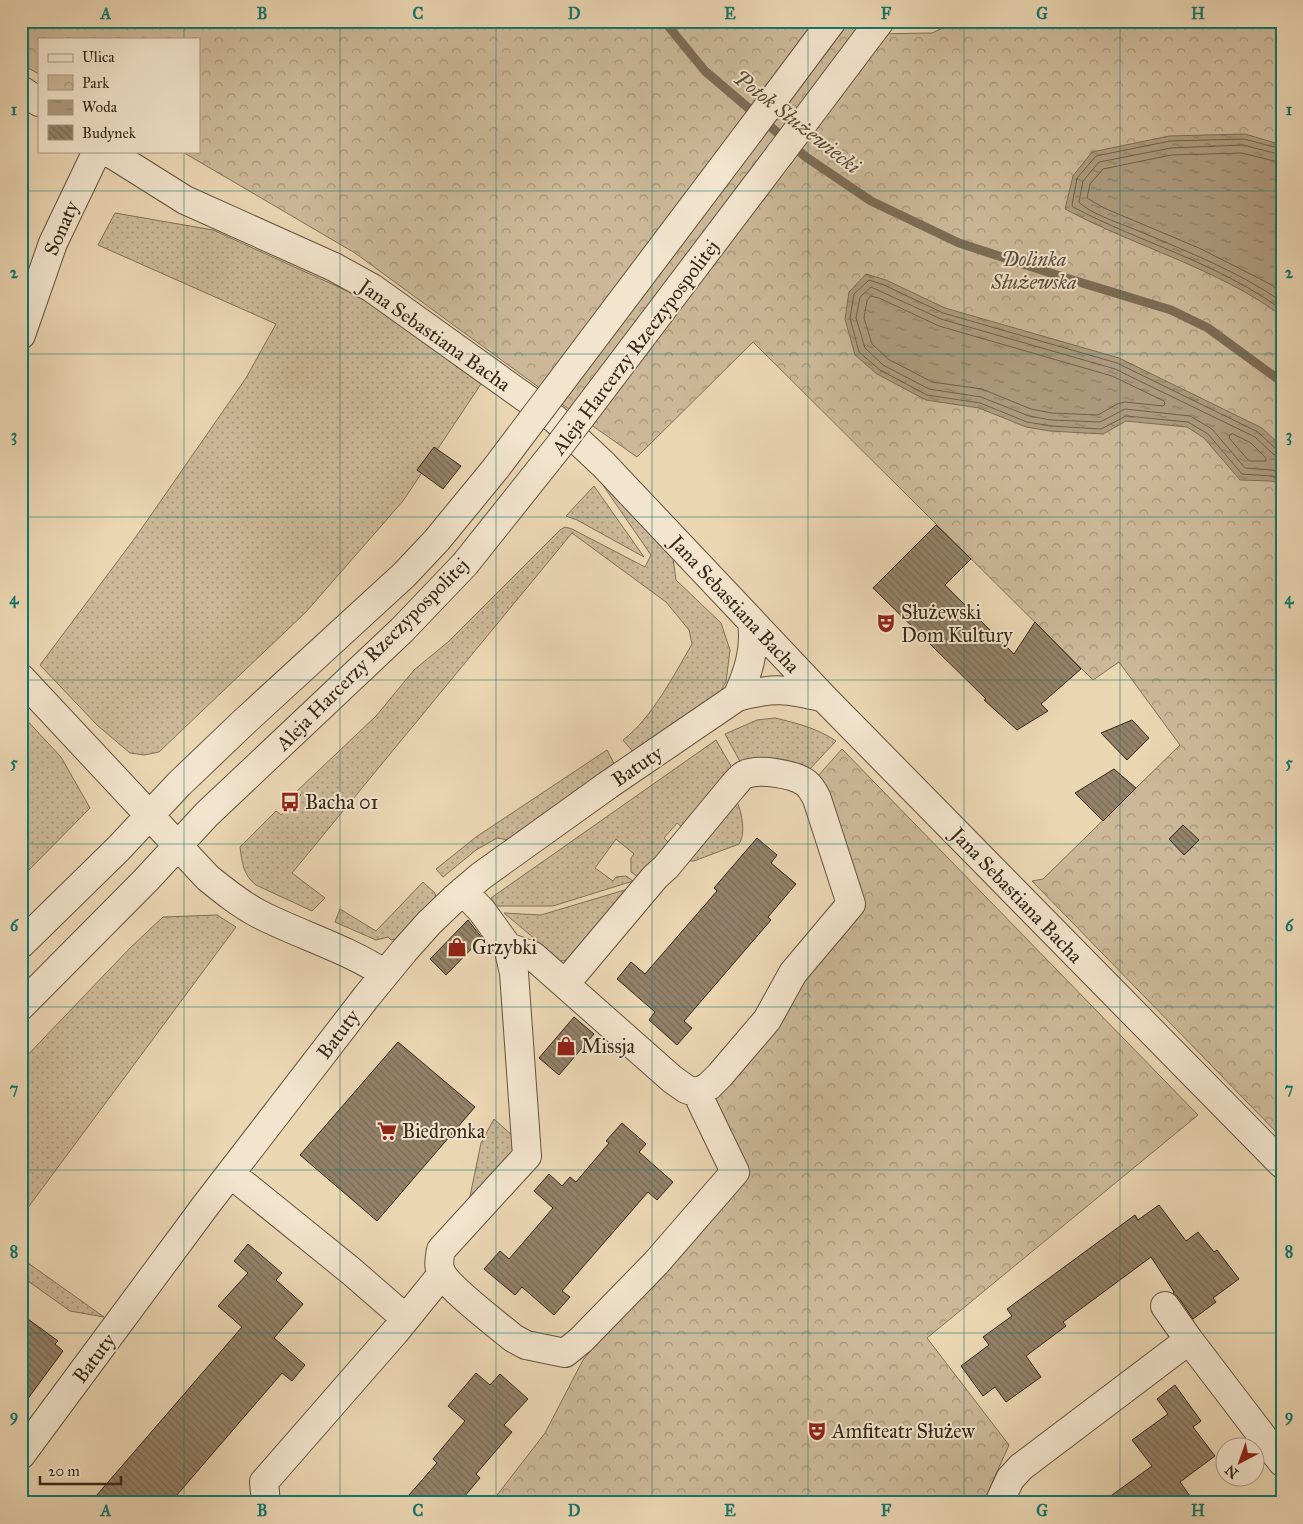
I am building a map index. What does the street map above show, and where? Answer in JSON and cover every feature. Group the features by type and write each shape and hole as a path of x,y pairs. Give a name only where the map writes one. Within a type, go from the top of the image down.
{"street":[{"name":"Aleja Harcerzy Rzeczypospolitej","path":"21,944 118,849 179,784 404,575 466,507 832,21"},
{"name":"Aleja Harcerzy Rzeczypospolitej","path":"21,1006 141,886 207,814 402,630 465,564 571,430 880,21"},
{"path":"21,90 38,101"},
{"name":"Sonaty","path":"21,335 53,243 97,152"},
{"name":"Jana Sebastiana Bacha","path":"109,152 185,200 334,267 372,288 555,419 604,464 824,698 1282,1164"},
{"path":"737,696 746,677 753,646 752,623"},
{"path":"21,678 208,878 239,902 260,914 373,966 385,974"},
{"name":"Batuty","path":"21,1455 206,1205 385,974 429,923 481,876 737,696 758,691 780,689 824,698"},
{"path":"565,984 744,775 761,772 788,775 812,788 850,904 793,973 767,1020 720,1076 710,1086 698,1093"},
{"path":"463,891 482,911 508,947 514,973 526,1156 442,1250 441,1266 447,1282 513,1338 526,1345 565,1353 581,1340 656,1263 735,1172 698,1093 686,1089 672,1079 533,956 508,947"},
{"path":"231,1174 405,1318"},
{"path":"266,1503 264,1482 395,1332 441,1266"},
{"path":"1166,1306 1189,1340 1282,1462"},
{"path":"999,1503 1010,1480 1022,1467 1189,1340"}],"green space":[{"name":"Dolinka Służewska","path":"21,21 841,21 872,34 932,33 958,21 1282,21 1282,1138 1032,881 1043,879 1180,745 1119,662 1093,680 753,342 637,457 355,253 183,152 200,152 200,38 38,38 38,73 21,64"},
{"path":"115,213 213,230 365,299 481,384 403,501 306,612 159,752 144,755 130,753 97,725 40,665 135,538 246,378 276,324 98,245"},
{"path":"598,478 673,558 676,580 721,623 730,650 726,682 717,697 634,753 623,740 634,731 653,708 670,682 692,644 689,630 666,602 572,533 292,873 325,898 312,911 256,885 246,873 240,847 276,811 281,815 301,795 297,791 376,716 414,670 448,642 560,530 565,527 572,529 645,567 651,555"},
{"path":"594,486 644,557 577,520 566,516"},
{"path":"21,714 61,757 90,808 21,878"},
{"path":"775,718 814,729 836,741 808,771 743,767 725,734 757,720"},
{"path":"716,740 735,773 687,831 677,823 664,838 673,847 644,881 631,872 631,858 634,854 616,839 595,868 613,881 616,877 626,876 633,881 553,906 496,906 491,898"},
{"path":"842,749 1198,1115 927,1338 1009,1445 983,1503 491,1503 545,1433 583,1360 645,1283 741,1170 698,1095 858,903 817,777"},
{"path":"607,750 616,767 509,840 497,838 476,850 443,877 436,869 476,837"},
{"path":"737,802 742,823 742,835 739,844 694,861 684,861"},
{"path":"423,882 435,893 436,900 399,938 391,940 388,937 376,940 335,922 340,909 376,931"},
{"path":"638,886 572,959 553,960 547,949 504,913 541,915"},
{"path":"217,915 236,927 21,1217 21,1062 130,948 163,917"},
{"path":"494,1119 514,1137 515,1149 468,1206 481,1143"},
{"path":"21,1258 104,1317 70,1311 21,1276"}],"water":[{"path":"1245,134 1282,145 1282,316 1231,284 1092,223 1065,209 1073,176 1092,152 1169,136"},
{"path":"866,274 886,280 945,308 1119,358 1262,428 1282,447 1282,484 1271,481 1240,480 1204,438 1187,427 1126,421 1103,434 1050,431 1026,427 979,408 926,400 877,374 855,355 845,319 849,292"}],"building":[{"path":"434,447 461,466 443,489 417,470"},
{"path":"936,525 971,559 945,585 1014,654 1035,622 1081,669 1041,704 1048,711 1017,730 984,700 986,699 873,588"},
{"path":"1132,720 1149,738 1127,760 1101,733"},
{"path":"1114,769 1136,788 1103,821 1075,793"},
{"path":"1183,825 1199,840 1184,855 1169,839"},
{"path":"757,838 777,855 771,863 796,884 768,917 771,920 684,1021 692,1028 677,1045 649,1020 655,1012 617,979 631,962 645,974 717,891 714,888"},
{"name":"Grzybki","path":"468,920 482,938 446,975 430,959"},
{"name":"Missja","path":"574,1017 594,1034 559,1075 539,1058"},
{"name":"Biedronka","path":"398,1042 475,1107 377,1221 300,1155"},
{"path":"622,1123 646,1144 639,1152 673,1182 657,1200 648,1192 562,1291 570,1297 554,1315 522,1287 515,1295 484,1269 500,1251 509,1259 553,1208 534,1191 549,1174 562,1186 570,1177 576,1182 609,1143 606,1141"},
{"path":"1159,1205 1186,1241 1198,1232 1214,1252 1217,1250 1239,1279 1213,1298 1216,1302 1193,1319 1178,1297 1173,1293 1151,1257 1063,1322 1066,1326 1026,1356 1041,1377 1006,1402 995,1387 983,1396 961,1366 989,1345 983,1337 1012,1316 1007,1309 1135,1215 1138,1220"},
{"path":"248,1244 282,1273 276,1280 303,1304 274,1338 305,1365 292,1381 282,1373 170,1503 90,1503 242,1327 218,1306 248,1273 234,1261"},
{"path":"21,1314 58,1341 55,1344 63,1351 21,1408"},
{"path":"476,1373 490,1385 500,1374 528,1399 504,1425 512,1432 476,1474 480,1478 459,1503 402,1503 437,1463 433,1459 465,1421 448,1406"},
{"path":"1175,1385 1201,1421 1193,1427 1215,1456 1180,1482 1195,1503 1101,1503 1152,1466 1132,1440 1168,1414 1157,1399"}],"waterway":[{"name":"Potok Służewiecki","path":"664,21 705,71 806,157 871,201 959,243 1171,310 1208,328 1282,382"}],"place":[{"name":"Służewski Dom Kultury","path":"886,623"},
{"name":"Bacha 01","path":"290,802"},
{"name":"Grzybki","path":"457,947"},
{"name":"Missja","path":"566,1046"},
{"name":"Biedronka","path":"387,1131"},
{"name":"Amfiteatr Służew","path":"817,1431"}]}
